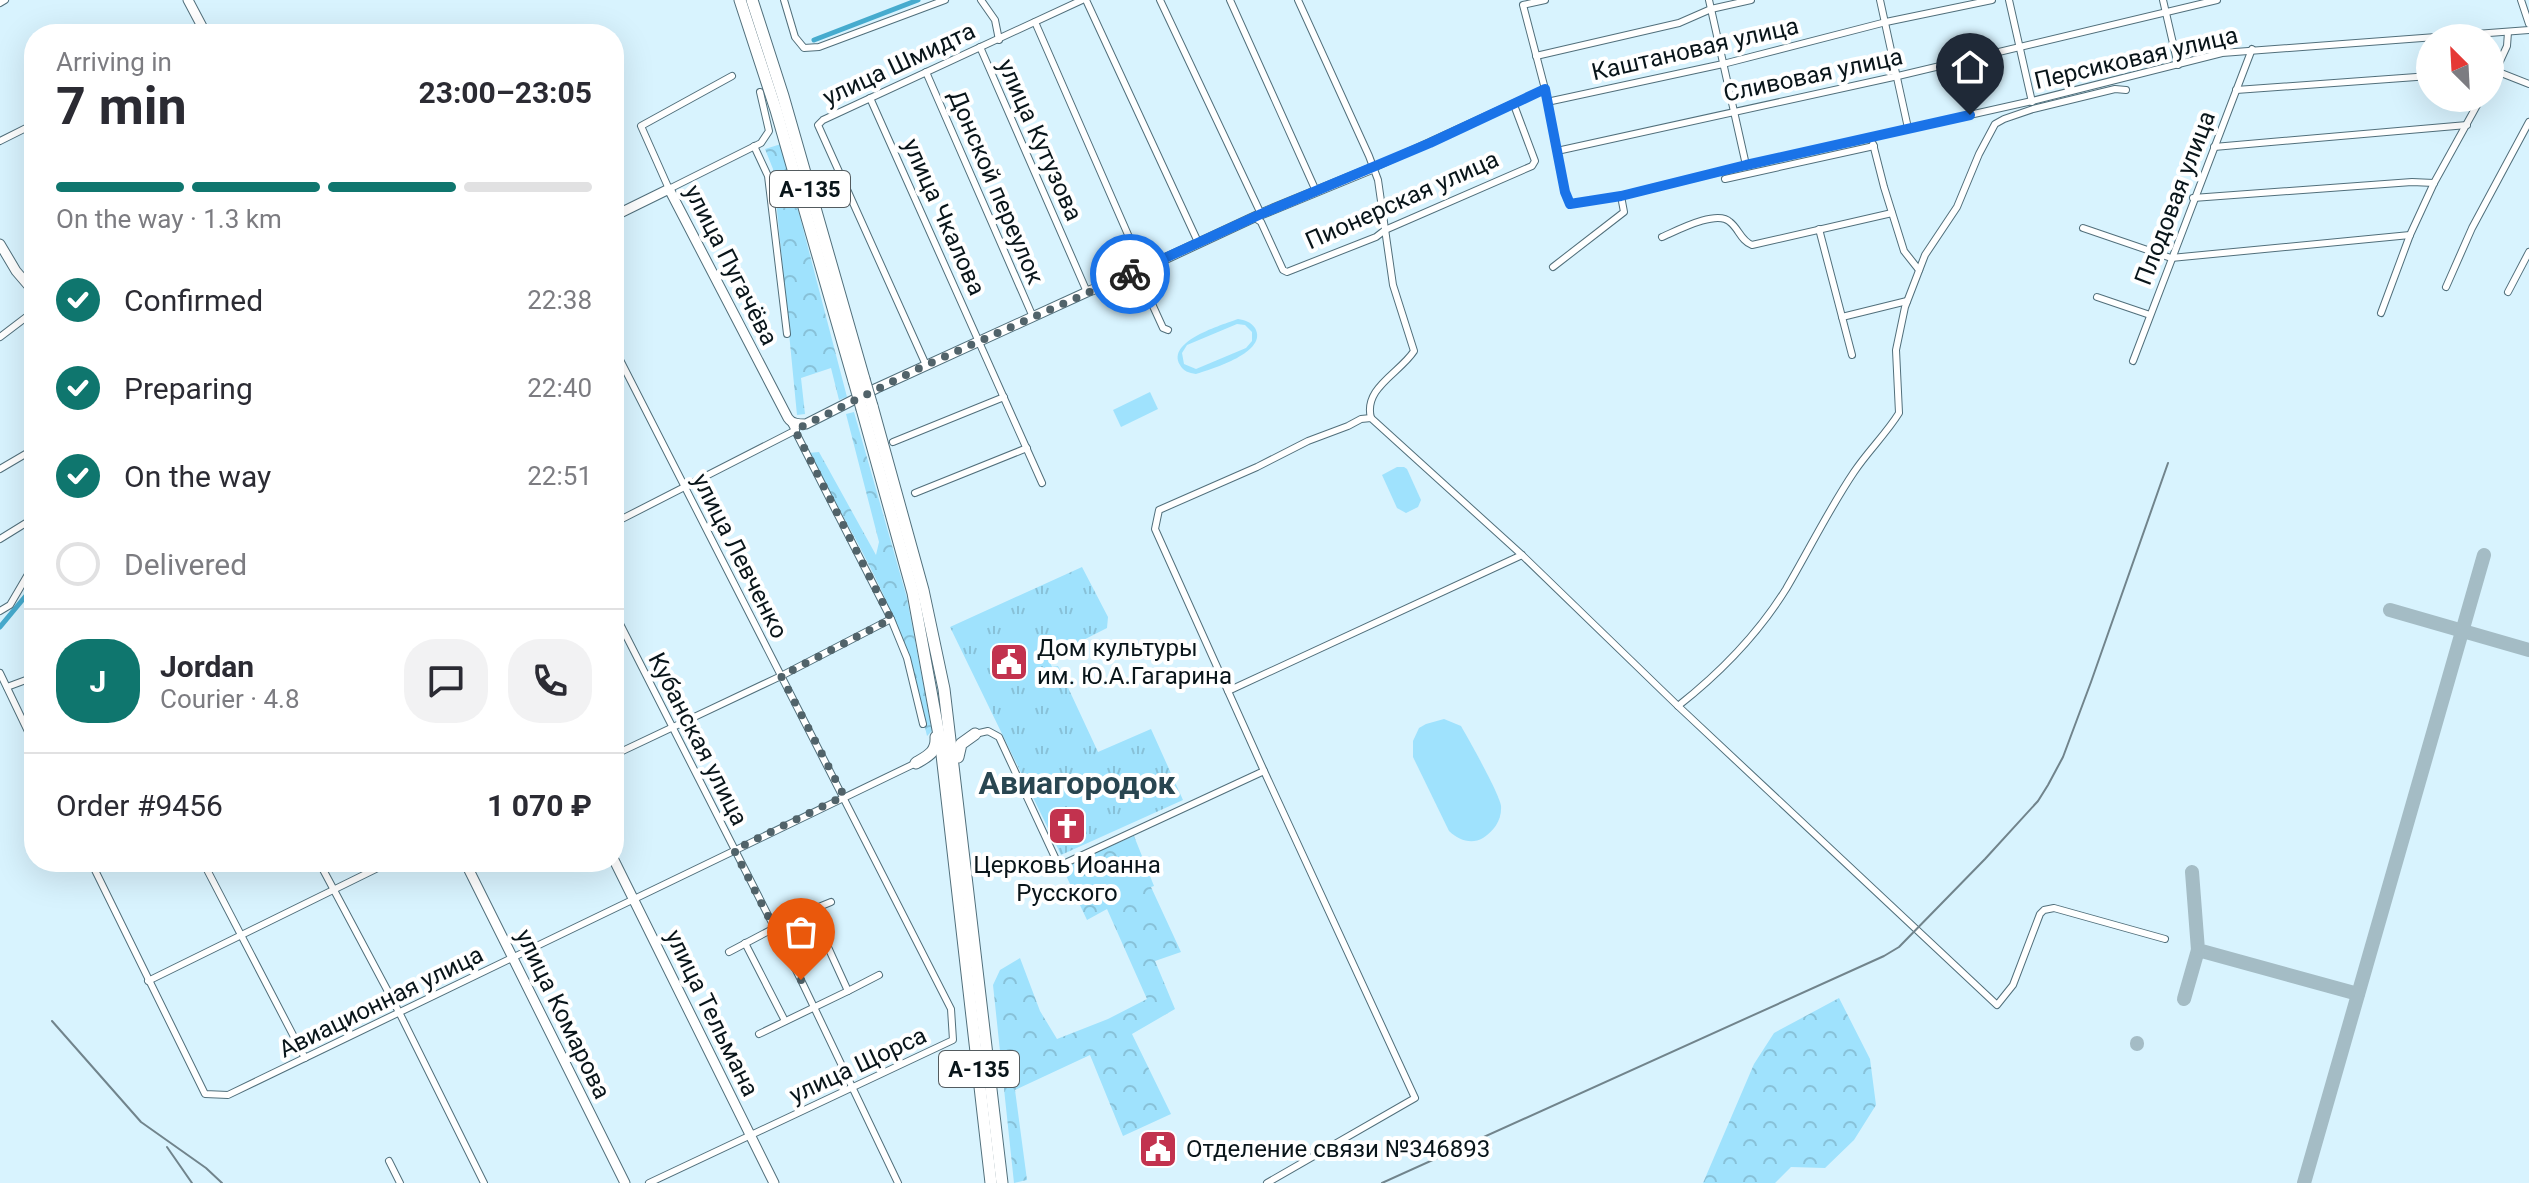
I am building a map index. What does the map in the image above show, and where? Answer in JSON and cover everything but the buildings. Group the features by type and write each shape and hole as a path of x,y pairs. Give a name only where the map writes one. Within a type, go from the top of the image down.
{"highway":[{"name":"А-135","path":"740,0 867,407 944,689 958,792 962,869 991,1183"},
{"name":"А-135","path":"752,0 786,107 859,380"},
{"name":"А-135","path":"918,592 948,804 962,869 1002,1183"},
{"path":"944,689 956,731 962,735 975,734"},
{"path":"916,763 933,753 936,745 934,703"},
{"path":"958,792 961,785 958,749 975,734"},
{"path":"916,763 936,767 948,804"}],"street":[{"path":"0,3 5,0"},
{"path":"188,0 201,24"},
{"name":"улица Шмидта","path":"784,0 799,43 810,49 945,0"},
{"name":"улица Шмидта","path":"981,0 995,20 999,40"},
{"path":"1084,0 1198,242"},
{"name":"улица Шмидта","path":"926,365 819,127 823,120 1084,0"},
{"path":"1160,0 1258,216"},
{"path":"1230,0 1316,191"},
{"path":"1298,0 1378,180 1393,285 1414,351 1372,398 1368,408 1371,418 1522,555 1997,1005 2013,985 2044,910 2054,908 2165,939"},
{"path":"1545,0 1523,5 1557,151"},
{"path":"1709,0 1746,165"},
{"path":"1536,56 1679,23 1711,9 1751,0"},
{"path":"1880,0 1908,128"},
{"name":"Каштановая улица","path":"1547,102 1992,0"},
{"path":"2009,0 2032,105"},
{"path":"2163,0 2178,65"},
{"name":"Сливовая улица","path":"1557,151 1898,76 2217,0"},
{"path":"2521,0 2529,27"},
{"path":"1035,22 1163,328 1168,330"},
{"name":"Персиковая улица","path":"1557,151 1570,204 1621,196 1908,128 2032,105 2222,53 2508,32 2529,27"},
{"path":"2504,51 2508,32"},
{"name":"улица Кутузова","path":"980,47 1087,292"},
{"name":"Плодовая улица","path":"2133,361 2252,49"},
{"name":"Донской переулок","path":"926,72 1033,317"},
{"path":"2504,75 2529,84"},
{"name":"улица Пугачёва","path":"732,76 641,126 669,189 891,619 907,658 923,724"},
{"path":"2236,90 2416,77"},
{"name":"Пионерская улица","path":"624,518 926,365 1545,89"},
{"path":"1678,706 1708,681 1757,629 1786,589 1854,472 1899,413 1896,350 1907,301 1925,255 1957,207 1995,124 2032,105 2115,89 2126,90"},
{"path":"624,211 758,144 769,131 760,92"},
{"name":"улица Чкалова","path":"870,98 1042,483"},
{"name":"Пионерская улица","path":"1258,216 1283,270 1287,272 1376,237 1385,230 1532,166 1535,161 1514,105"},
{"path":"2381,313 2410,235 2434,183 2474,112"},
{"path":"2446,287 2472,228 2529,122"},
{"path":"2214,147 2467,125"},
{"path":"0,141 24,129"},
{"path":"1871,136 1904,251 1919,270"},
{"path":"758,144 768,176 787,334"},
{"path":"1725,179 1874,146"},
{"path":"2193,198 2434,183"},
{"path":"1553,267 1624,212 1621,196"},
{"path":"1662,237 1701,221 1724,218 1729,220 1747,244 1752,245 1892,213"},
{"path":"2083,228 2171,258 2410,235"},
{"path":"1819,229 1852,355"},
{"path":"0,244 24,280"},
{"path":"2508,292 2529,252"},
{"path":"0,267 10,262"},
{"path":"2097,297 2150,315"},
{"path":"1842,317 1907,301"},
{"path":"0,337 24,319"},
{"name":"улица Левченко","path":"624,368 951,1009 953,1040"},
{"path":"893,442 1004,397"},
{"path":"1267,1183 1415,1098 1155,529 1159,510 1308,441 1361,419 1371,418"},
{"path":"789,420 806,424"},
{"path":"915,493 1027,448"},
{"path":"0,469 24,455"},
{"path":"0,539 24,524"},
{"path":"1228,691 1522,555"},
{"path":"0,611 10,605 24,581"},
{"path":"624,750 781,676 891,619"},
{"name":"Кубанская улица","path":"624,632 814,1008 898,1183"},
{"path":"0,673 24,723"},
{"path":"7,687 24,681"},
{"path":"975,734 988,731 999,737 1059,866 1264,771"},
{"name":"Авиационная улица","path":"148,981 205,1094 228,1095 916,763"},
{"path":"96,872 148,981 369,872"},
{"path":"208,872 305,1058"},
{"path":"324,872 400,1014 484,1183"},
{"name":"улица Комарова","path":"470,872 625,1183"},
{"name":"улица Тельмана","path":"620,872 774,1183"},
{"path":"729,952 831,902"},
{"path":"811,910 848,991"},
{"path":"745,943 785,1021"},
{"path":"759,1034 879,975"},
{"name":"улица Щорса","path":"649,1183 953,1040"},
{"path":"389,1161 400,1183"}],"green space":[{"path":"781,144 847,397 839,400 831,368 801,378 805,414 797,415 773,169 765,149"},
{"path":"1238,319 1255,328 1257,337 1247,352 1196,374 1183,369 1178,356 1188,341","holes":["1237,324 1245,325 1252,332 1252,341 1246,348 1196,369 1184,364 1182,353 1187,345"]},
{"path":"1150,392 1158,409 1121,427 1113,410"},
{"path":"854,412 907,598 932,731 927,736 912,668 895,621 860,548 808,453 819,452 876,555 879,542 846,414"},
{"path":"1397,467 1407,469 1421,500 1418,507 1406,513 1397,508 1382,475"},
{"path":"1082,567 1108,617 1107,628 1048,658 1052,667 1058,666 1098,752 1151,729 1183,800 1061,855 950,627"},
{"path":"1444,719 1461,726 1499,799 1500,816 1496,825 1479,840 1465,840 1449,831 1413,757 1413,741 1419,728"},
{"path":"1134,836 1154,886 1151,887 1181,952 1155,961 1175,1009 1132,1034 1171,1114 1123,1136 1090,1055 1015,1090 1027,1180 1014,1183 993,985 1000,970 1020,958 1040,1011 1057,1039 1108,1019 1147,999 1107,909 1087,920 1062,867"},
{"path":"1839,998 1870,1059 1876,1105 1854,1140 1825,1168 1791,1167 1775,1183 1703,1183 1754,1064 1774,1033"}],"waterway":[{"path":"814,40 918,0"},
{"path":"0,627 24,598"}],"taxiway":[{"path":"2304,1183 2484,555"},
{"path":"2390,610 2529,650"},
{"path":"2192,872 2198,950 2358,994"},
{"path":"2184,999 2198,950"}],"railway":[{"path":"1382,1183 1899,947 1985,859 2038,801 2048,785 2063,757 2091,682 2168,463"},
{"path":"52,1021 141,1122 222,1183"},
{"path":"167,1147 192,1183"}],"way so far":[{"path":"801,980 734,850 844,796 781,676 891,619 795,430 926,365 1130,274"}],"place":[{"name":"Дом культуры им. Ю.А.Гагарина","path":"1009,662"},
{"name":"Церковь Иоанна Русского","path":"1067,826"},
{"name":"Отделение связи №346893","path":"1158,1149"}],"district":[{"name":"Авиагородок","path":"1077,783"}],"route":[{"path":"1130,274 1261,214 1430,143 1545,89 1570,204 1621,196 1970,115"}]}
